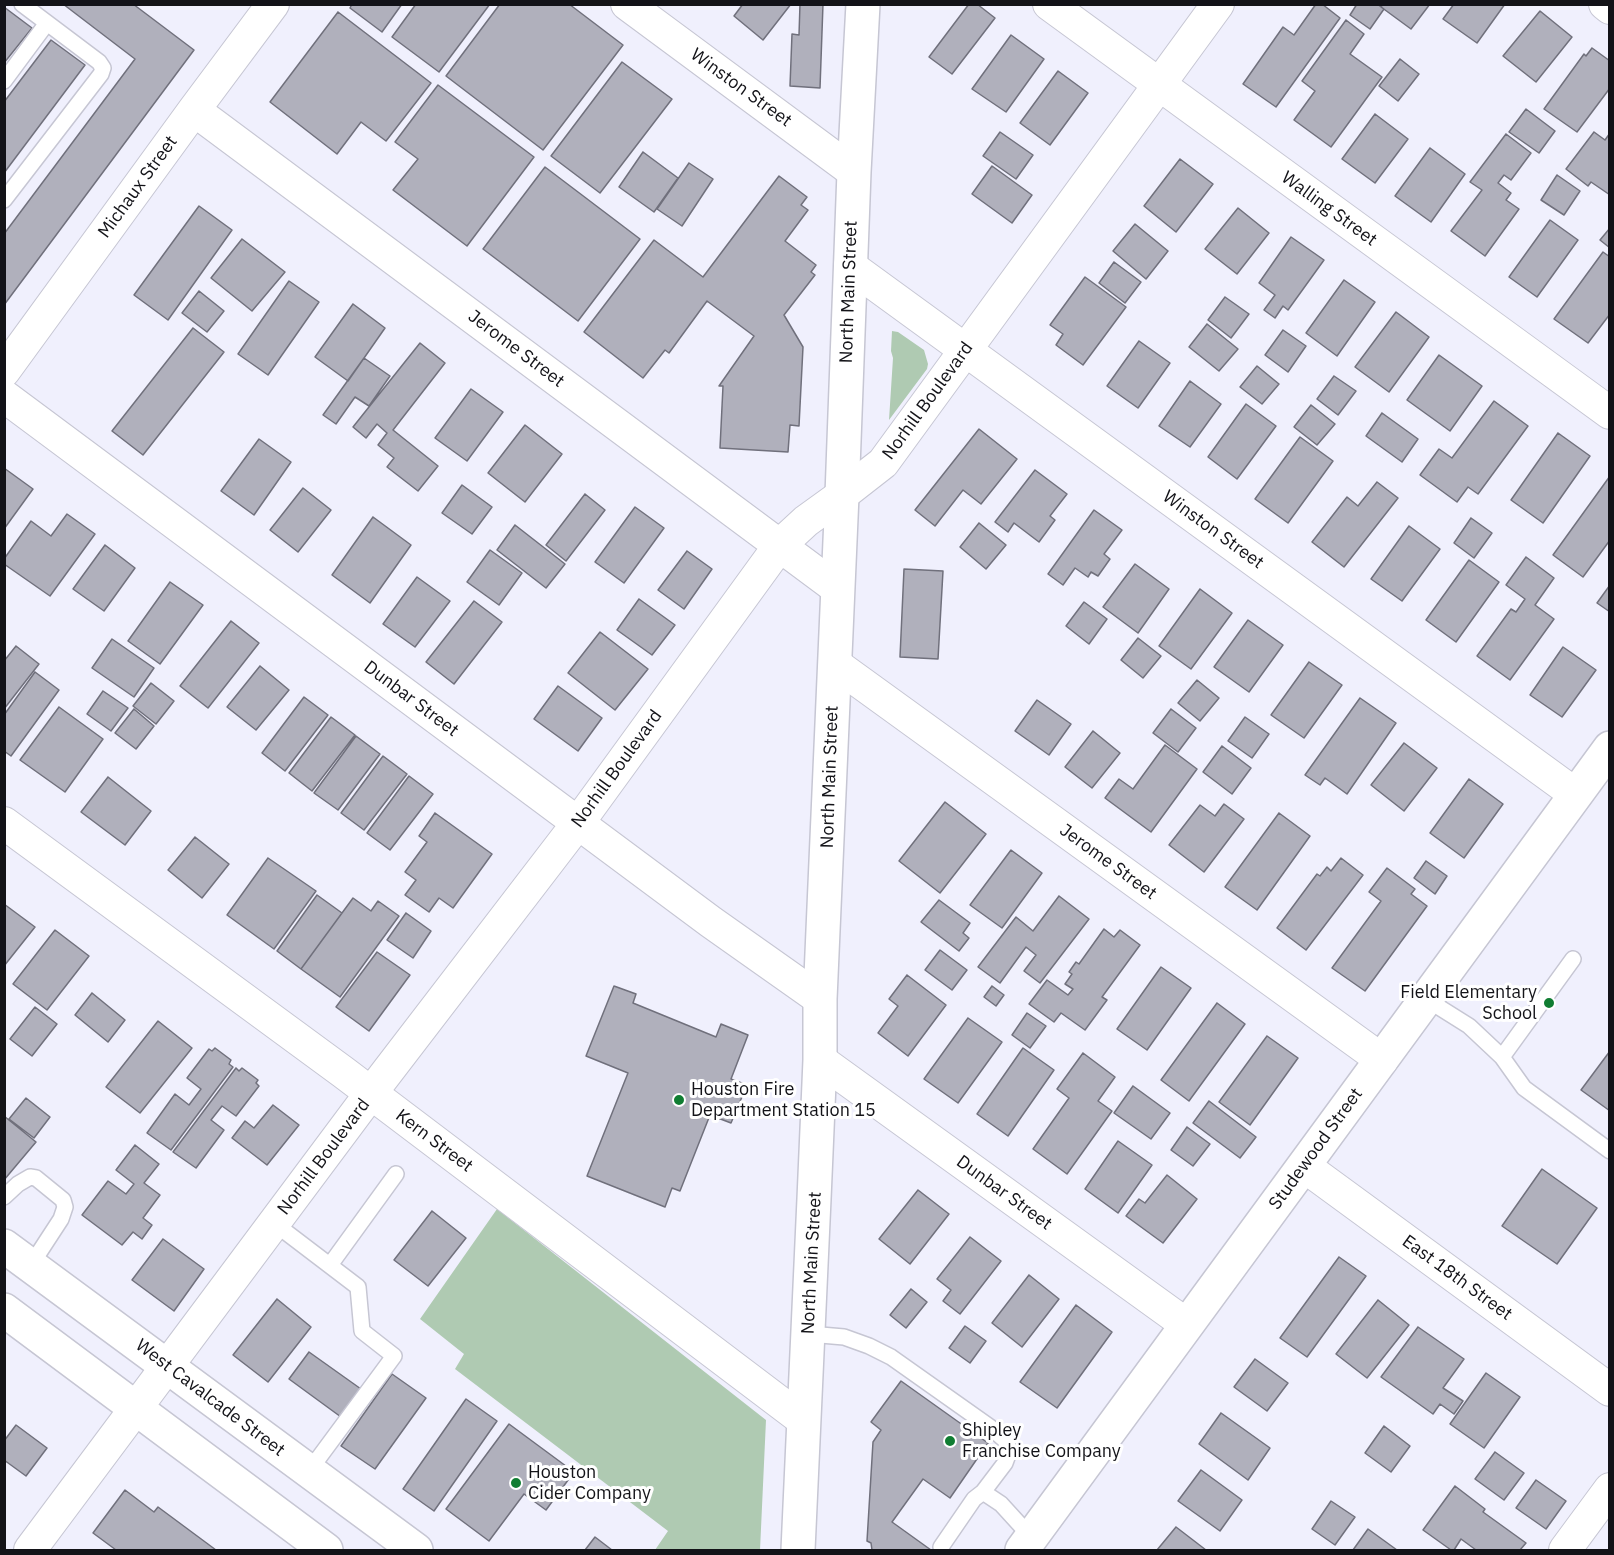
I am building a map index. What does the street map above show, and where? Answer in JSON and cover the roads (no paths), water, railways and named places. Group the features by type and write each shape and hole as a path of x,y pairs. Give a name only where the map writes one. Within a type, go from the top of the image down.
{"main road":[{"name":"North Main Street","path":"798,1551 809,1334 820,1060 820,999 850,266 863,4"},
{"name":"Studewood Street","path":"1035,1546 1187,1325 1610,748"},
{"name":"West Cavalcade Street","path":"4,1246 416,1551"},
{"path":"4,1311 326,1551"}],"street":[{"name":"Michaux Street","path":"7,363 273,4"},
{"name":"Winston Street","path":"627,4 854,172"},
{"name":"Walling Street","path":"1049,4 1610,413"},
{"name":"Norhill Boulevard","path":"30,1551 371,1093 578,823 780,545 806,521 883,463 1218,4"},
{"path":"1605,4 1610,8"},
{"name":"Jerome Street","path":"194,110 838,589"},
{"name":"Winston Street","path":"850,266 1575,795"},
{"name":"Dunbar Street","path":"4,396 711,922 820,999"},
{"name":"Jerome Street","path":"835,664 1382,1060"},
{"name":"Kern Street","path":"4,823 371,1093 803,1420"},
{"name":"Dunbar Street","path":"820,1060 1187,1325"},
{"name":"East 18th Street","path":"1304,1166 1610,1390"},
{"path":"1565,1551 1610,1489"}],"lane":[{"path":"4,200 94,83 103,68 99,62 21,4"},
{"path":"4,81 47,23"},
{"path":"1502,1057 1573,959"},
{"path":"1426,999 1469,1026 1502,1057 1524,1088 1610,1151"},
{"path":"330,1265 396,1174"},
{"path":"4,1197 30,1177 36,1178 63,1200 65,1207 61,1219 31,1265"},
{"path":"274,1223 358,1287 362,1331 394,1356 309,1471"},
{"path":"809,1334 844,1337 891,1357 990,1427 1007,1442 1009,1452 1005,1463 983,1492 974,1499 941,1547"},
{"path":"983,1492 1000,1504 1035,1546"}],"place":[{"name":"Field Elementary School","path":"1549,1003"},
{"name":"Houston Fire Department Station 15","path":"679,1100"},
{"name":"Shipley Franchise Company","path":"950,1441"},
{"name":"Houston Cider Company","path":"516,1483"}]}
